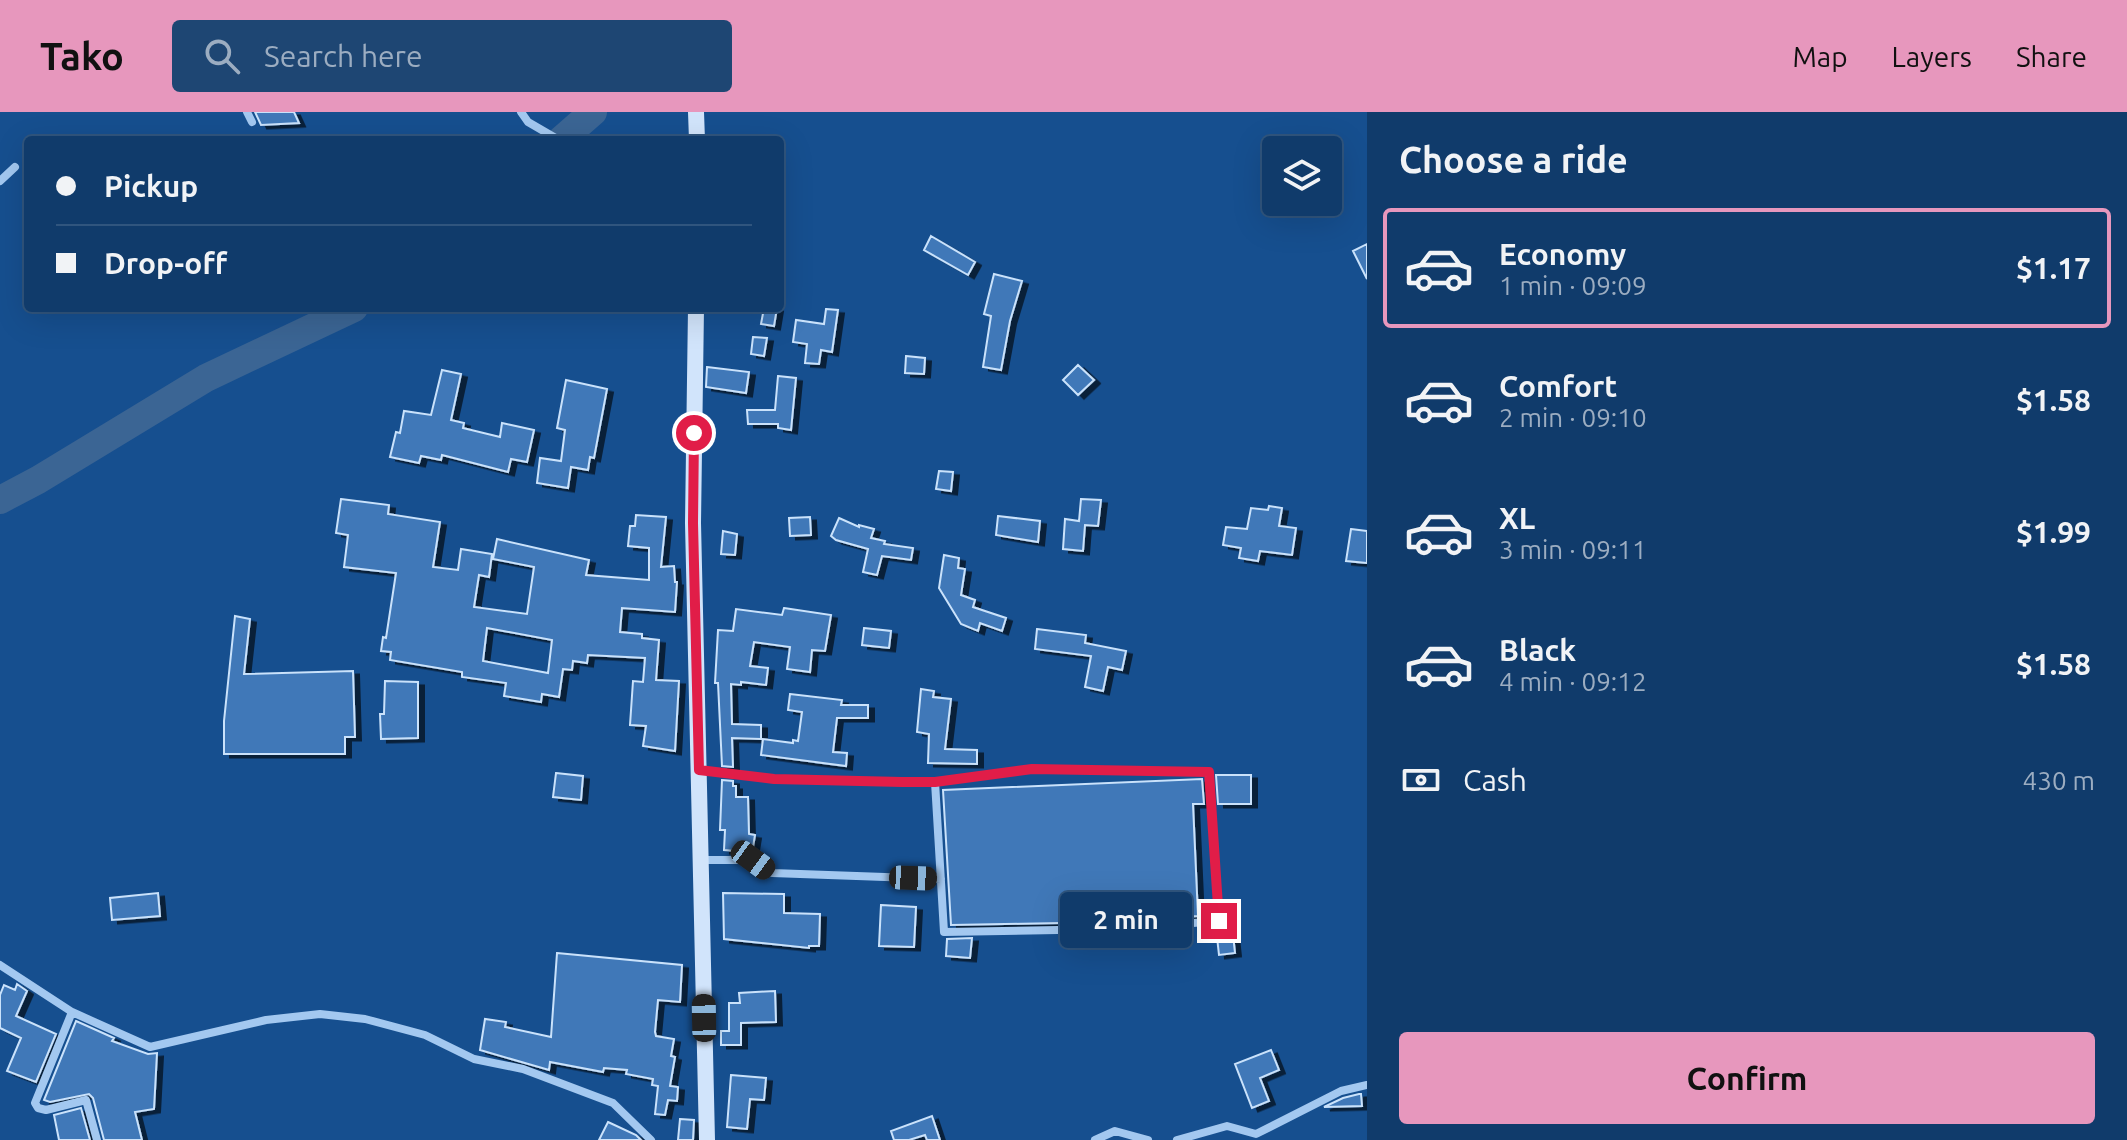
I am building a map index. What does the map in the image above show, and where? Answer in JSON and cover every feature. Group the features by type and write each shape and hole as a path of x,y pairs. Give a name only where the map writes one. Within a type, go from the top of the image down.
{"main road":[{"path":"696,112 697,136"},
{"path":"696,312 693,523 707,1140"}],"street":[{"path":"247,112 252,122"},
{"path":"521,112 535,127 552,136"},
{"path":"0,181 15,167"},
{"path":"699,770 774,779 935,782 1032,769 1209,772 1219,921 1114,929 944,932 935,782"},
{"path":"701,860 753,860 772,873 941,879"},
{"path":"0,965 72,1012 150,1047 266,1020 320,1014 365,1019 425,1035 474,1059 523,1069 613,1103 651,1140"},
{"path":"72,1012 35,1103 38,1108 46,1110 86,1100 97,1140"},
{"path":"1177,1140 1227,1126 1256,1134 1341,1091 1367,1085"},
{"path":"1095,1140 1115,1131 1148,1140"}],"building":[{"path":"255,112 294,112 299,123 261,125"},
{"path":"931,236 975,262 968,275 924,250"},
{"path":"1367,244 1367,279 1353,251"},
{"path":"994,274 1022,281 1010,321 1001,370 983,367 991,316 984,314"},
{"path":"826,309 838,310 832,352 821,350 819,364 805,363 807,344 793,342 796,320 824,324"},
{"path":"763,312 776,312 774,326 761,324"},
{"path":"753,337 767,338 764,356 751,354"},
{"path":"906,356 925,358 924,374 905,373"},
{"path":"1078,365 1094,380 1078,395 1063,380"},
{"path":"707,367 749,372 746,393 706,387"},
{"path":"442,370 461,374 451,420 464,423 463,428 500,437 502,423 534,430 527,462 511,459 508,472 442,455 441,460 421,456 419,463 390,457 396,432 400,433 404,411 431,415"},
{"path":"778,376 796,378 791,430 778,428 778,424 748,424 747,410 775,410"},
{"path":"566,380 607,389 594,458 590,457 588,470 571,467 568,488 537,483 540,458 561,461 565,430 557,428"},
{"path":"939,471 953,472 951,491 936,489"},
{"path":"341,499 389,505 388,514 440,522 433,567 458,570 461,549 492,554 489,577 479,575 474,607 527,614 534,567 493,559 497,539 589,560 586,575 649,580 649,548 628,546 630,526 635,526 636,515 666,517 661,567 674,566 677,582 675,612 622,608 620,632 642,634 642,638 659,640 656,680 679,681 675,751 643,746 646,726 630,725 633,681 643,682 645,658 588,655 587,663 573,661 572,670 563,669 559,697 542,694 541,702 504,696 506,683 462,677 462,672 390,660 391,652 381,651 383,637 386,638 396,573 344,567 348,535 336,533","holes":["487,628 552,640 548,673 483,661"]},
{"path":"1081,499 1101,500 1098,526 1085,525 1083,551 1063,549 1065,519 1079,521"},
{"path":"1269,506 1282,508 1279,526 1296,528 1292,555 1260,551 1258,561 1239,558 1241,548 1223,545 1226,527 1247,529 1251,508 1268,510"},
{"path":"998,516 1040,521 1038,542 996,535"},
{"path":"810,517 811,535 790,536 789,518"},
{"path":"839,518 859,527 874,529 871,538 885,541 884,544 913,548 911,560 882,556 877,575 863,572 868,549 831,536"},
{"path":"1351,529 1367,531 1367,563 1346,561"},
{"path":"723,531 737,534 735,555 721,554"},
{"path":"944,555 959,558 958,568 965,569 961,595 975,600 973,607 1006,618 1002,631 980,623 978,631 961,624 939,588"},
{"path":"784,608 831,615 825,651 812,650 810,672 787,669 790,647 754,642 750,666 768,668 766,685 731,684 732,724 761,725 761,739 732,738 733,767 722,766 718,683 715,683 718,630 733,631 736,609 782,615"},
{"path":"235,616 250,619 244,674 353,671 355,737 345,737 345,754 224,754 224,721"},
{"path":"864,628 891,631 889,648 862,645"},
{"path":"1037,629 1086,635 1085,643 1126,651 1122,670 1108,667 1103,691 1085,687 1091,656 1035,649"},
{"path":"385,681 418,682 418,738 381,739 380,714 384,714"},
{"path":"921,689 934,691 933,697 951,699 945,749 977,750 977,764 928,763 929,734 917,732"},
{"path":"790,694 842,700 841,705 868,705 868,718 837,718 833,752 847,753 846,766 761,755 763,739 798,741 802,712 788,710"},
{"path":"556,773 583,776 581,800 553,797"},
{"path":"1216,775 1251,775 1251,804 1218,804"},
{"path":"1202,779 1204,804 1193,804 1198,916 1114,922 951,925 943,790"},
{"path":"722,780 733,781 736,797 748,797 749,834 755,835 753,847 748,846 747,852 724,850 725,830 720,830"},
{"path":"158,893 160,916 112,920 110,898"},
{"path":"723,893 784,894 784,913 820,914 819,946 809,948 724,939"},
{"path":"881,905 916,907 914,947 879,946"},
{"path":"1232,926 1235,953 1219,955 1216,928"},
{"path":"972,938 970,958 946,956 947,939"},
{"path":"557,953 682,965 680,1002 658,1000 655,1032 656,1036 674,1039 671,1056 675,1057 670,1086 678,1087 677,1101 668,1100 665,1115 655,1114 658,1086 652,1085 653,1079 626,1074 627,1070 604,1068 603,1072 550,1062 549,1070 480,1050 485,1019 506,1022 505,1027 551,1037"},
{"path":"17,984 27,991 16,1016 56,1034 36,1082 7,1071 21,1038 0,1028 0,995 4,985 15,990"},
{"path":"775,991 776,1022 741,1023 741,1045 721,1045 721,1031 729,1031 729,1003 740,1003 739,993"},
{"path":"76,1021 114,1038 112,1041 148,1054 157,1053 154,1109 135,1112 142,1140 104,1140 93,1098 89,1094 50,1102 44,1100"},
{"path":"1271,1050 1279,1070 1260,1078 1269,1101 1252,1108 1235,1064"},
{"path":"731,1075 766,1078 764,1100 750,1099 747,1129 727,1127"},
{"path":"1361,1094 1362,1106 1324,1107 1343,1098"},
{"path":"81,1108 90,1140 59,1140 54,1115"},
{"path":"932,1116 940,1140 927,1140 925,1135 894,1140 891,1131"},
{"path":"680,1119 694,1120 693,1140 678,1140"},
{"path":"608,1122 636,1135 641,1140 599,1140"}],"waterway":[{"path":"566,136 593,112"},
{"path":"0,500 206,378 346,312"}],"route":[{"path":"694,433 699,770 774,779 902,782 935,782 1032,769 1209,772 1219,921"}]}
